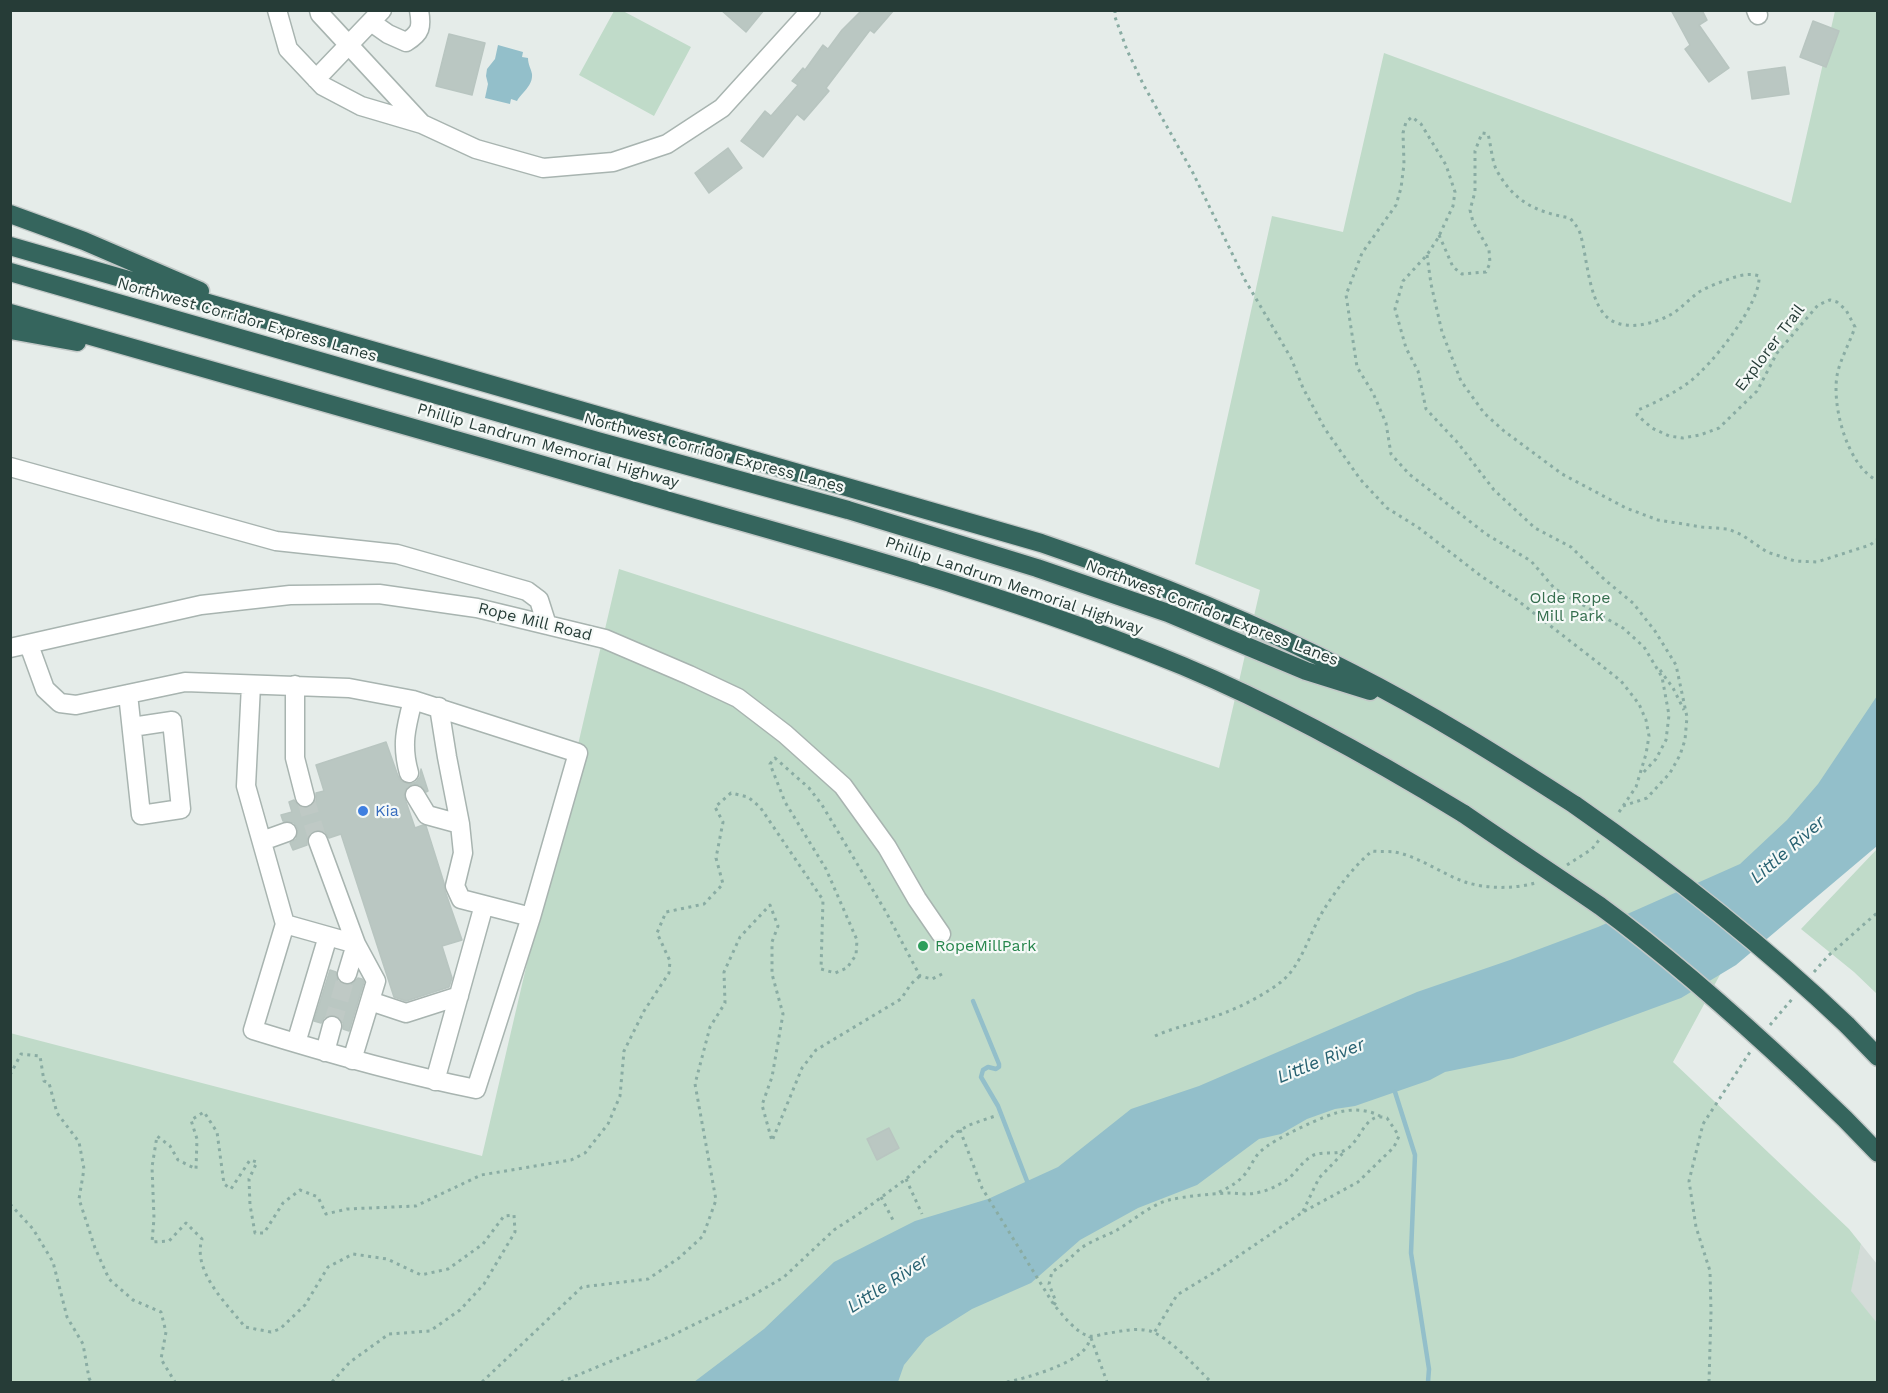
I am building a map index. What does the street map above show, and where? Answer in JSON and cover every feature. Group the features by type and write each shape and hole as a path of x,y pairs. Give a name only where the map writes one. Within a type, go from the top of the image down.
{"highway":[{"path":"10,214 84,241 262,319"},
{"path":"10,246 1041,543 1165,588 1228,615 1313,654 1398,698 1575,805 1658,865 1770,955 1847,1025 1878,1057"},
{"name":"Northwest Corridor Express Lanes","path":"10,272 586,438 848,510 1037,568 1168,613 1306,670 1354,687 1398,698"},
{"name":"Phillip Landrum Memorial Highway","path":"10,313 860,555 1104,634 1186,667 1263,702 1401,776 1464,814 1601,907 1732,1014 1801,1077 1878,1153"},
{"path":"10,330 185,362"}],"street":[{"path":"278,10 288,49 323,86 361,106 422,124 476,149 543,168 613,162 667,144 722,108 811,10"},
{"path":"319,10 348,45 422,124"},
{"path":"316,79 376,16 388,34 405,42 415,37 421,24 419,10"},
{"path":"10,466 276,541 397,554 527,591 539,600 547,625"},
{"name":"Rope Mill Road","path":"10,648 201,605 290,595 379,594 477,608 605,639 738,698 785,734 843,786 887,847 917,899 941,934"},
{"path":"29,645 45,689 60,703 76,705 185,682 349,688 439,707 578,753 531,917 476,1089 352,1060 254,1030 285,924 246,786 251,685"},
{"path":"295,685 295,758 304,797"},
{"path":"128,694 141,815 181,809 172,721 132,727"},
{"path":"409,773 405,761 404,734 413,700"},
{"path":"439,707 463,853 455,886 461,899 531,917"},
{"path":"415,795 427,815 460,824"},
{"path":"262,841 287,832"},
{"path":"318,841 356,944 376,981 352,1060"},
{"path":"435,1081 484,905"},
{"path":"285,924 356,944"},
{"path":"296,1043 328,936"},
{"path":"347,975 356,944"},
{"path":"370,1001 406,1013 459,996"},
{"path":"325,1052 332,1026"}],"path":[{"path":"1115,10 1115,17 1127,50 1143,84 1193,173 1245,280 1291,358 1303,388 1335,446 1360,479 1388,508 1419,528 1526,607 1621,681 1639,704 1646,720 1649,736 1641,776 1612,822"},
{"path":"1623,806 1647,798 1670,773 1680,755 1685,740 1687,717 1676,665 1655,631 1633,603 1571,548 1535,528 1494,490 1458,443 1426,409 1418,371 1406,348 1395,309 1403,281 1426,256 1439,235 1453,206 1455,192 1441,156 1426,130 1412,117 1406,122 1404,164 1396,205 1362,253 1346,295 1357,367 1373,393 1386,423 1391,454 1409,474 1486,534 1531,561 1555,589 1623,628 1644,647 1662,677 1669,715 1666,740 1656,759 1641,776"},
{"name":"Explorer Trail","path":"1439,235 1453,267 1462,274 1486,272 1490,263 1489,250 1473,222 1470,210 1475,192 1475,151 1482,134 1488,134 1496,170 1511,189 1527,205 1570,218 1577,227 1598,304 1605,315 1616,323 1640,325 1651,322 1670,315 1709,286 1738,276 1752,274 1759,276 1755,299 1711,361 1687,384 1638,410 1636,416 1669,436 1683,438 1719,428 1757,391 1777,353 1818,305 1830,300 1837,302 1846,310 1855,327 1838,371 1836,386 1843,430 1857,463 1868,475 1878,481"},
{"path":"1426,256 1442,332 1461,381 1484,413 1504,431 1562,474 1626,508 1658,520 1728,529 1742,535 1767,552 1794,561 1817,562 1870,545 1878,538"},
{"path":"1653,662 1673,688 1687,717"},
{"path":"332,1383 350,1362 389,1334 430,1331 460,1310 484,1284 515,1232 514,1215 504,1216 483,1244 448,1269 421,1275 387,1259 354,1254 328,1267 305,1305 280,1329 271,1332 245,1327 209,1280 198,1251 202,1239 186,1223 169,1241 152,1242 154,1218 152,1167 157,1136 170,1146 178,1160 196,1169 197,1139 192,1120 204,1112 217,1132 224,1184 231,1189 250,1160 257,1162 249,1179 250,1205 255,1233 264,1233 282,1203 300,1190 318,1197 326,1214 347,1209 416,1206 481,1175 571,1160 585,1153 608,1124 620,1096 624,1051 644,1011 669,973 670,961 657,933 666,912 704,904 723,884 716,858 723,822 716,807 731,793 748,797 760,807 823,900 821,969 835,973 847,968 856,955 857,940 826,869 785,802 770,764 776,758 809,788 822,805 892,922 920,976 932,979 942,974"},
{"path":"1564,867 1592,849 1603,836"},
{"path":"1155,1036 1174,1027 1224,1014 1282,981 1301,957 1322,912 1356,867 1372,851 1394,852 1408,856 1467,882 1498,887 1542,881"},
{"path":"482,1383 582,1287 648,1279 679,1258 703,1236 716,1200 695,1084 710,1027 725,1003 724,972 740,937 770,905 778,926 772,942 772,974 783,1014 772,1077 762,1105 772,1141 802,1068 816,1050 901,999 911,984 920,976"},
{"path":"1813,973 1828,956 1878,912"},
{"path":"1769,1027 1798,991"},
{"path":"1709,1383 1710,1270 1696,1227 1689,1181 1702,1124 1755,1045"},
{"path":"10,1075 21,1054 40,1056 44,1081 49,1083 57,1113 79,1142 84,1169 79,1199 95,1248 109,1279 133,1300 161,1312 166,1332 161,1359 175,1383"},
{"path":"1215,1194 1233,1185 1246,1173 1259,1153 1269,1143 1342,1110 1370,1111 1387,1118 1399,1136"},
{"path":"561,1383 669,1337 750,1297 784,1277 834,1230 906,1179 945,1141 969,1125 998,1115"},
{"path":"1303,1212 1319,1178 1356,1139 1362,1128 1373,1118 1380,1116"},
{"path":"960,1130 982,1188 1054,1305 1079,1331 1090,1337 1133,1329 1154,1333 1194,1365 1211,1383"},
{"path":"1154,1333 1177,1295 1303,1212 1358,1182 1394,1147 1399,1136 1405,1133"},
{"path":"1054,1305 1056,1302 1048,1284 1052,1272 1064,1265 1082,1248 1151,1208 1168,1200 1215,1194 1255,1193 1287,1180 1311,1156 1346,1150"},
{"path":"906,1179 922,1214"},
{"path":"881,1197 894,1222"},
{"path":"10,1204 33,1229 53,1262 67,1317 83,1344 91,1383"},
{"path":"1007,1383 1028,1378 1080,1353 1087,1346 1090,1337"},
{"path":"1090,1337 1107,1383"}],"shaded area":[{"path":"1861,1244 1877,1264 1877,1382 1830,1382"}],"green space":[{"path":"614,11 623,11 691,47 654,116 579,75"},
{"name":"Olde Rope Mill Park","path":"1835,11 1877,11 1877,764 1800,826 1673,1062 1849,1229 1861,1244 1851,1291 1877,1323 1877,1382 11,1382 10,1033 482,1156 619,569 994,691 1219,768 1260,590 1195,564 1272,216 1343,232 1384,53 1791,203"},
{"path":"1877,849 1877,994 1801,929"}],"water":[{"path":"498,45 523,52 522,57 528,58 532,74 527,89 517,101 511,99 510,104 485,98 488,84 487,69 495,59"},
{"name":"Little River","path":"1877,696 1877,846 1736,965 1681,998 1513,1058 1445,1072 1430,1080 1355,1106 1335,1109 1307,1119 1281,1134 1259,1139 1197,1185 1138,1208 1080,1240 1031,1283 972,1309 926,1338 904,1365 898,1382 694,1382 764,1329 834,1262 915,1221 988,1199 1058,1167 1131,1109 1199,1086 1417,992 1598,927 1740,864 1787,820 1818,784"}],"building":[{"path":"721,10 764,10 746,32"},
{"path":"862,10 894,10 874,33 870,30 826,88 829,91 804,120 797,114 763,157 741,141 765,111 771,116 798,85 792,81 803,68 805,70 823,45 828,49 842,30"},
{"path":"1671,10 1702,10 1707,20 1699,25 1729,68 1709,82 1685,49 1690,45"},
{"path":"1813,21 1839,31 1826,67 1800,57"},
{"path":"449,34 485,43 472,95 436,86"},
{"path":"1785,67 1789,94 1752,99 1748,72"},
{"path":"728,148 742,168 709,193 695,173"},
{"path":"386,742 401,781 411,784 416,782 420,777 421,769 428,791 414,784 406,789 404,796 415,828 426,826 462,940 442,946 452,978 449,987 406,1001 394,997 341,834 329,838 325,832 315,830 309,834 307,845 293,850 290,843 296,839 298,829 294,823 283,821 281,815 292,812 289,802 294,800 301,808 308,808 316,801 316,793 324,791 316,765"},
{"path":"330,970 336,972 338,981 343,985 350,985 358,978 364,982 349,1031 343,1029 343,1023 335,1015 329,1015 321,1023 314,1021"},
{"path":"889,1128 899,1148 877,1160 867,1139"}],"waterway":[{"path":"973,1001 999,1064 996,1069 988,1067 983,1070 981,1077 998,1106 1027,1181 1031,1185"},
{"path":"1395,1092 1415,1155 1411,1253 1429,1369 1428,1382"}],"tunnel":[{"path":"305,797 318,841"},
{"path":"332,1026 347,974"}],"place":[{"name":"Kia","path":"363,811"},
{"name":"RopeMillPark","path":"923,946"}]}
